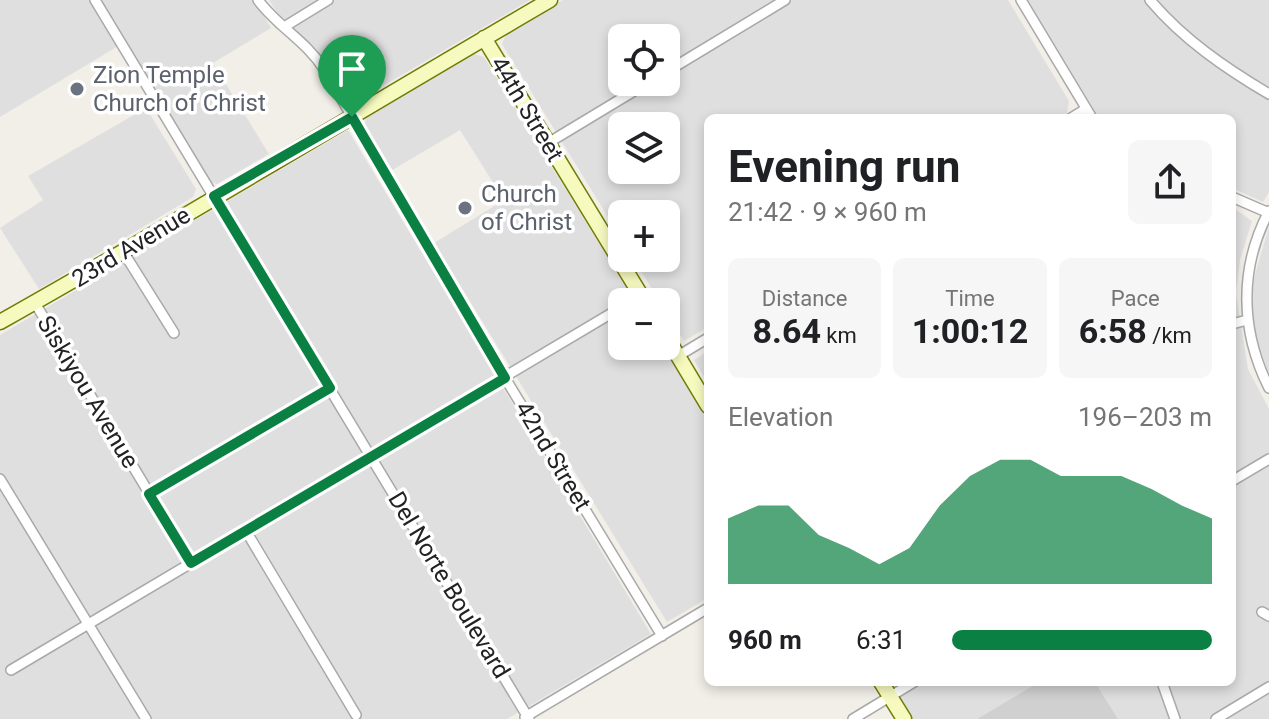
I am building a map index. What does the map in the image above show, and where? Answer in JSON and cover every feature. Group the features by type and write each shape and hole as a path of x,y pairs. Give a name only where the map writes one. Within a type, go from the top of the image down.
{"street":[{"name":"Del Norte Boulevard","path":"95,0 372,456 526,718"},
{"name":"42nd Street","path":"258,0 318,60 505,378 662,636"},
{"path":"284,27 328,0"},
{"name":"23rd Avenue","path":"0,322 124,253 214,196 550,0"},
{"path":"680,64 785,0"},
{"path":"1021,0 1088,114"},
{"path":"1150,0 1206,53 1269,94"},
{"name":"44th Street","path":"484,38 632,288"},
{"path":"548,143 626,96"},
{"path":"1236,199 1269,212 1252,251 1247,273 1247,320 1255,357 1269,388"},
{"path":"124,253 174,333"},
{"name":"Siskiyou Avenue","path":"35,303 191,563"},
{"path":"11,670 608,315"},
{"path":"1236,323 1247,320"},
{"path":"680,355 704,340"},
{"path":"680,359 704,399"},
{"path":"149,494 330,388"},
{"path":"1236,479 1269,459"},
{"path":"0,479 146,719"},
{"path":"246,531 356,715"},
{"path":"526,718 704,610"},
{"path":"883,686 904,719"},
{"path":"853,719 908,686"},
{"path":"1163,686 1175,719"},
{"path":"1216,719 1269,687"}],"shaded area":[{"path":"0,0 254,0 271,28 213,63 269,154 217,184 207,181 125,42 0,117"},
{"path":"269,0 530,0 352,104 321,55 277,12"},
{"path":"563,0 1008,0 1069,101 1065,114 704,114 704,329 684,341 680,335 680,288 651,288 642,272 680,272 680,200 608,200 608,217 502,44 506,35"},
{"path":"1028,0 1269,0 1269,192 1263,202 1236,190 1236,114 1097,114"},
{"path":"474,54 484,57 608,258 608,272 617,272 626,288 608,288 608,360 671,360 704,414 704,600 667,622 434,243 504,200 460,130 389,172 364,128 366,118"},
{"path":"146,108 196,189 193,197 39,289 0,228 43,200 28,176"},
{"path":"348,130 651,634 507,719 0,719 0,335"},
{"path":"1236,210 1252,221 1240,260 1236,293"},
{"path":"1269,227 1269,373 1253,331 1253,281"},
{"path":"1236,293 1248,369 1269,409 1269,719 1118,719 1097,686 1236,686"},
{"path":"704,354 704,377 694,360"},
{"path":"892,686 1032,686 977,719 912,719"},
{"path":"1032,686 1097,686 1118,719 977,719"}],"place":[{"name":"Zion Temple Church of Christ","path":"77,89"},
{"name":"Church of Christ","path":"465,208"}],"route":[{"path":"352,117 505,378 191,563 149,494 330,388 214,196 352,117"}]}
